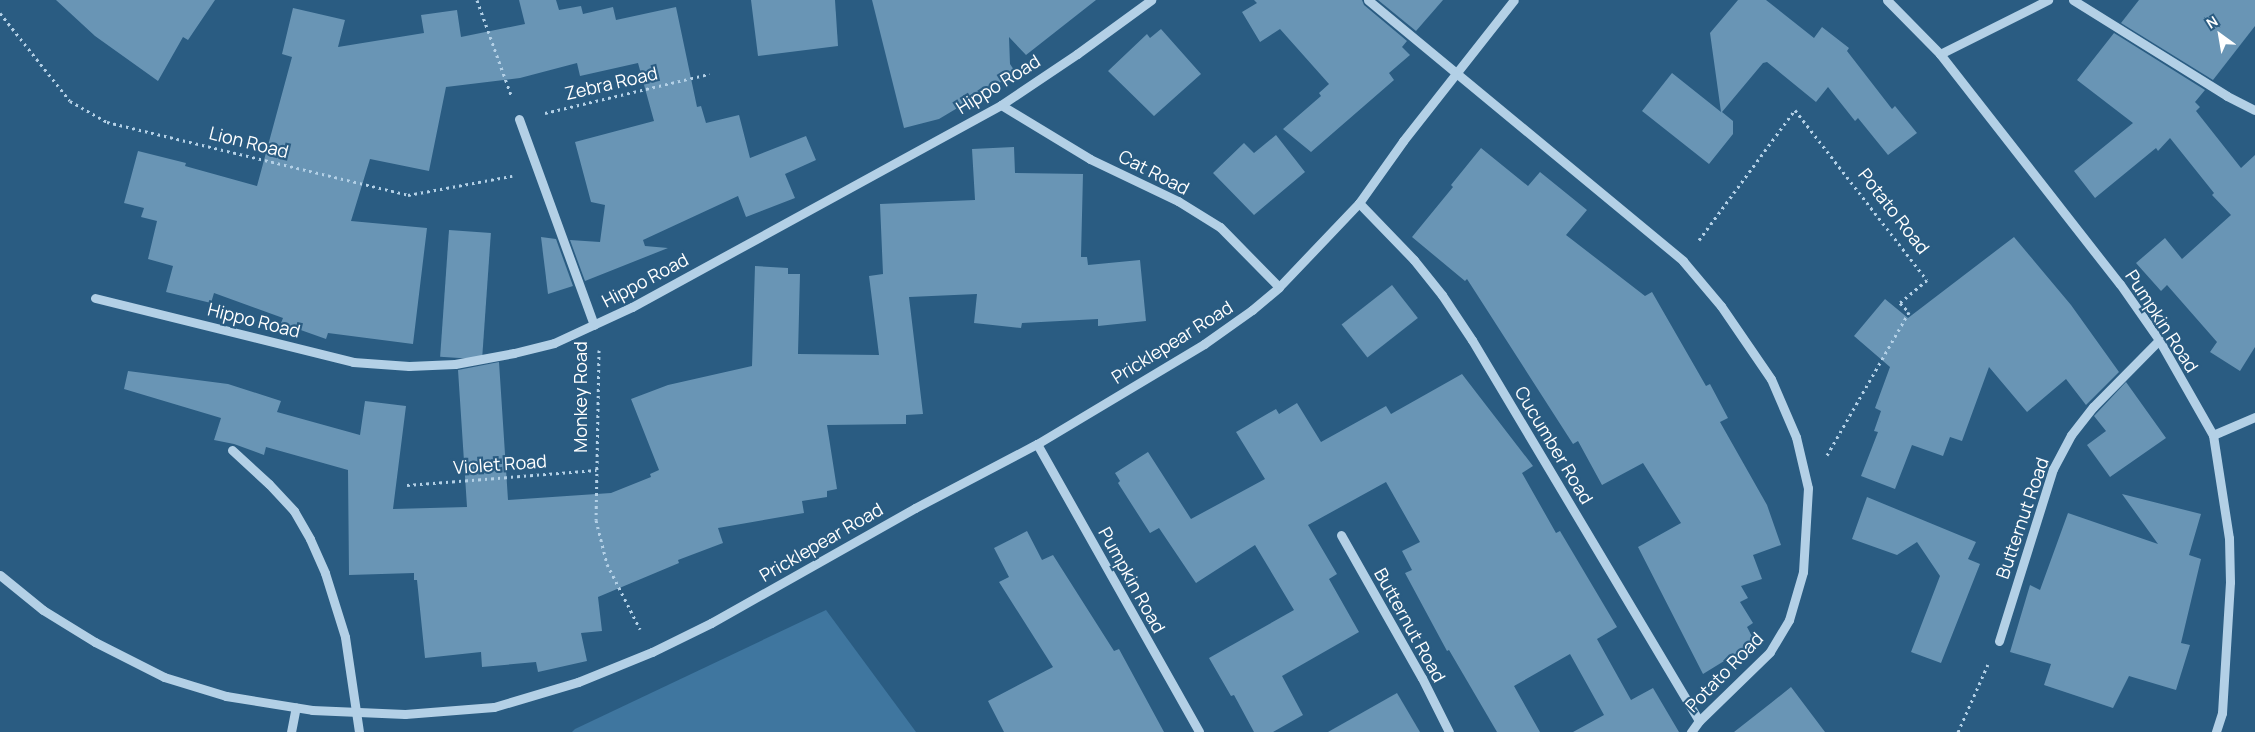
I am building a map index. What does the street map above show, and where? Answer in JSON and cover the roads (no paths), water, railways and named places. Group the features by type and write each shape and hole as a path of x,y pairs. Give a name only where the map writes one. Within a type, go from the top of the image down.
{"street":[{"name":"Hippo Road","path":"95,298 352,362 409,366 455,364 514,353 554,342 632,307 1001,105 1077,54 1151,0"},
{"name":"Potato Road","path":"1368,0 1683,261 1721,306 1771,379 1796,437 1808,488 1802,572 1790,620 1770,652 1699,721 1691,732"},
{"name":"Pricklepear Road","path":"0,575 43,610 95,642 164,677 226,696 296,707 405,714 494,707 578,682 652,652 711,623 915,508 1037,444 1204,344 1279,287 1358,203 1456,73 1514,0"},
{"name":"Pumpkin Road","path":"1887,0 1940,54 2120,284 2159,340 2213,435 2229,538 2230,582 2222,713 2216,732"},
{"path":"1940,54 2048,0"},
{"path":"2073,0 2227,96 2255,110"},
{"name":"Cat Road","path":"1001,105 1090,158 1178,201 1220,227 1279,287"},
{"name":"Monkey Road","path":"519,119 594,325"},
{"name":"Cucumber Road","path":"1358,203 1414,260 1467,332 1699,721"},
{"name":"Butternut Road","path":"1999,641 2057,460 2071,434 2093,407 2159,340"},
{"path":"2213,435 2255,417"},
{"name":"Pumpkin Road","path":"1037,444 1199,732"},
{"path":"232,450 269,484 294,511 310,539 325,573 345,637 359,732"},
{"name":"Butternut Road","path":"1340,535 1422,678 1449,732"},
{"path":"291,732 296,707"}]}
